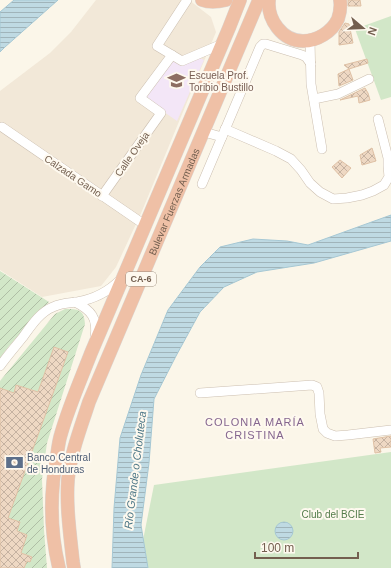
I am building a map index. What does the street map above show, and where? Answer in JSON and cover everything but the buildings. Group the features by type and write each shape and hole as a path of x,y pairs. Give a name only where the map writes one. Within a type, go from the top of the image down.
{"highway":[{"path":"202,0 208,2 219,2 226,0"},
{"name":"Bulevar Fuerzas Armadas","path":"59,568 53,523 52,498 54,474 61,435 91,353 240,0"},
{"name":"Bulevar Fuerzas Armadas","path":"74,568 68,524 68,479 76,440 89,402 259,0"},
{"path":"269,0 268,5 272,20 278,29 288,37 302,41 316,39 329,31 338,19 341,5 340,0"}],"street":[{"path":"187,0 157,46 182,60 222,44"},
{"path":"310,40 311,84 322,149"},
{"path":"202,184 260,47 263,44 266,44 302,54 311,64"},
{"name":"Calle Oveja","path":"102,196 161,112 140,98 172,55"},
{"path":"314,99 338,94 369,79"},
{"path":"204,132 223,133 276,151 291,159 310,183 320,192 332,199 347,198 373,191 384,185 389,177 388,158 378,119"},
{"name":"Calzada Gamo","path":"2,127 145,225"},
{"path":"0,366 42,314 52,307 64,303 88,299 101,294 113,287 123,277"},
{"path":"75,302 91,312 94,320 96,335 91,353"},
{"path":"200,393 312,385 317,387 319,393 320,414 323,429 328,433 335,436 391,430"}],"shaded area":[{"path":"96,0 189,0 211,17 216,32 142,211 116,267 101,286 42,297 0,270 0,91 50,53 71,32"},
{"name":"Escuela Prof. Toribio Bustillo","path":"195,56 204,60 177,121 144,98 173,58"}],"green space":[{"path":"391,16 391,97 381,100 355,29"},
{"path":"0,271 49,302 0,358"},
{"path":"65,309 80,311 83,315 85,324 47,443 42,479 47,568 0,568 0,381 55,314"},
{"name":"Club del BCIE","path":"391,452 391,568 142,568 140,555 154,485"}],"water":[{"path":"14,0 58,0 0,52 0,12"},
{"name":"Río Grande o Choluteca","path":"391,215 391,241 314,263 257,272 224,287 200,312 154,399 149,463 141,525 148,568 112,568 114,508 120,438 141,375 168,310 200,267 220,247 253,239 287,241 308,245"},
{"path":"284,522 290,525 293,531 290,537 284,540 278,537 275,531 278,525"}],"place":[{"name":"Escuela Prof. Toribio Bustillo","path":"176,81"},
{"name":"Banco Central de Honduras","path":"14,463"}],"district":[{"name":"COLONIA MARÍA CRISTINA","path":"255,428"}]}
